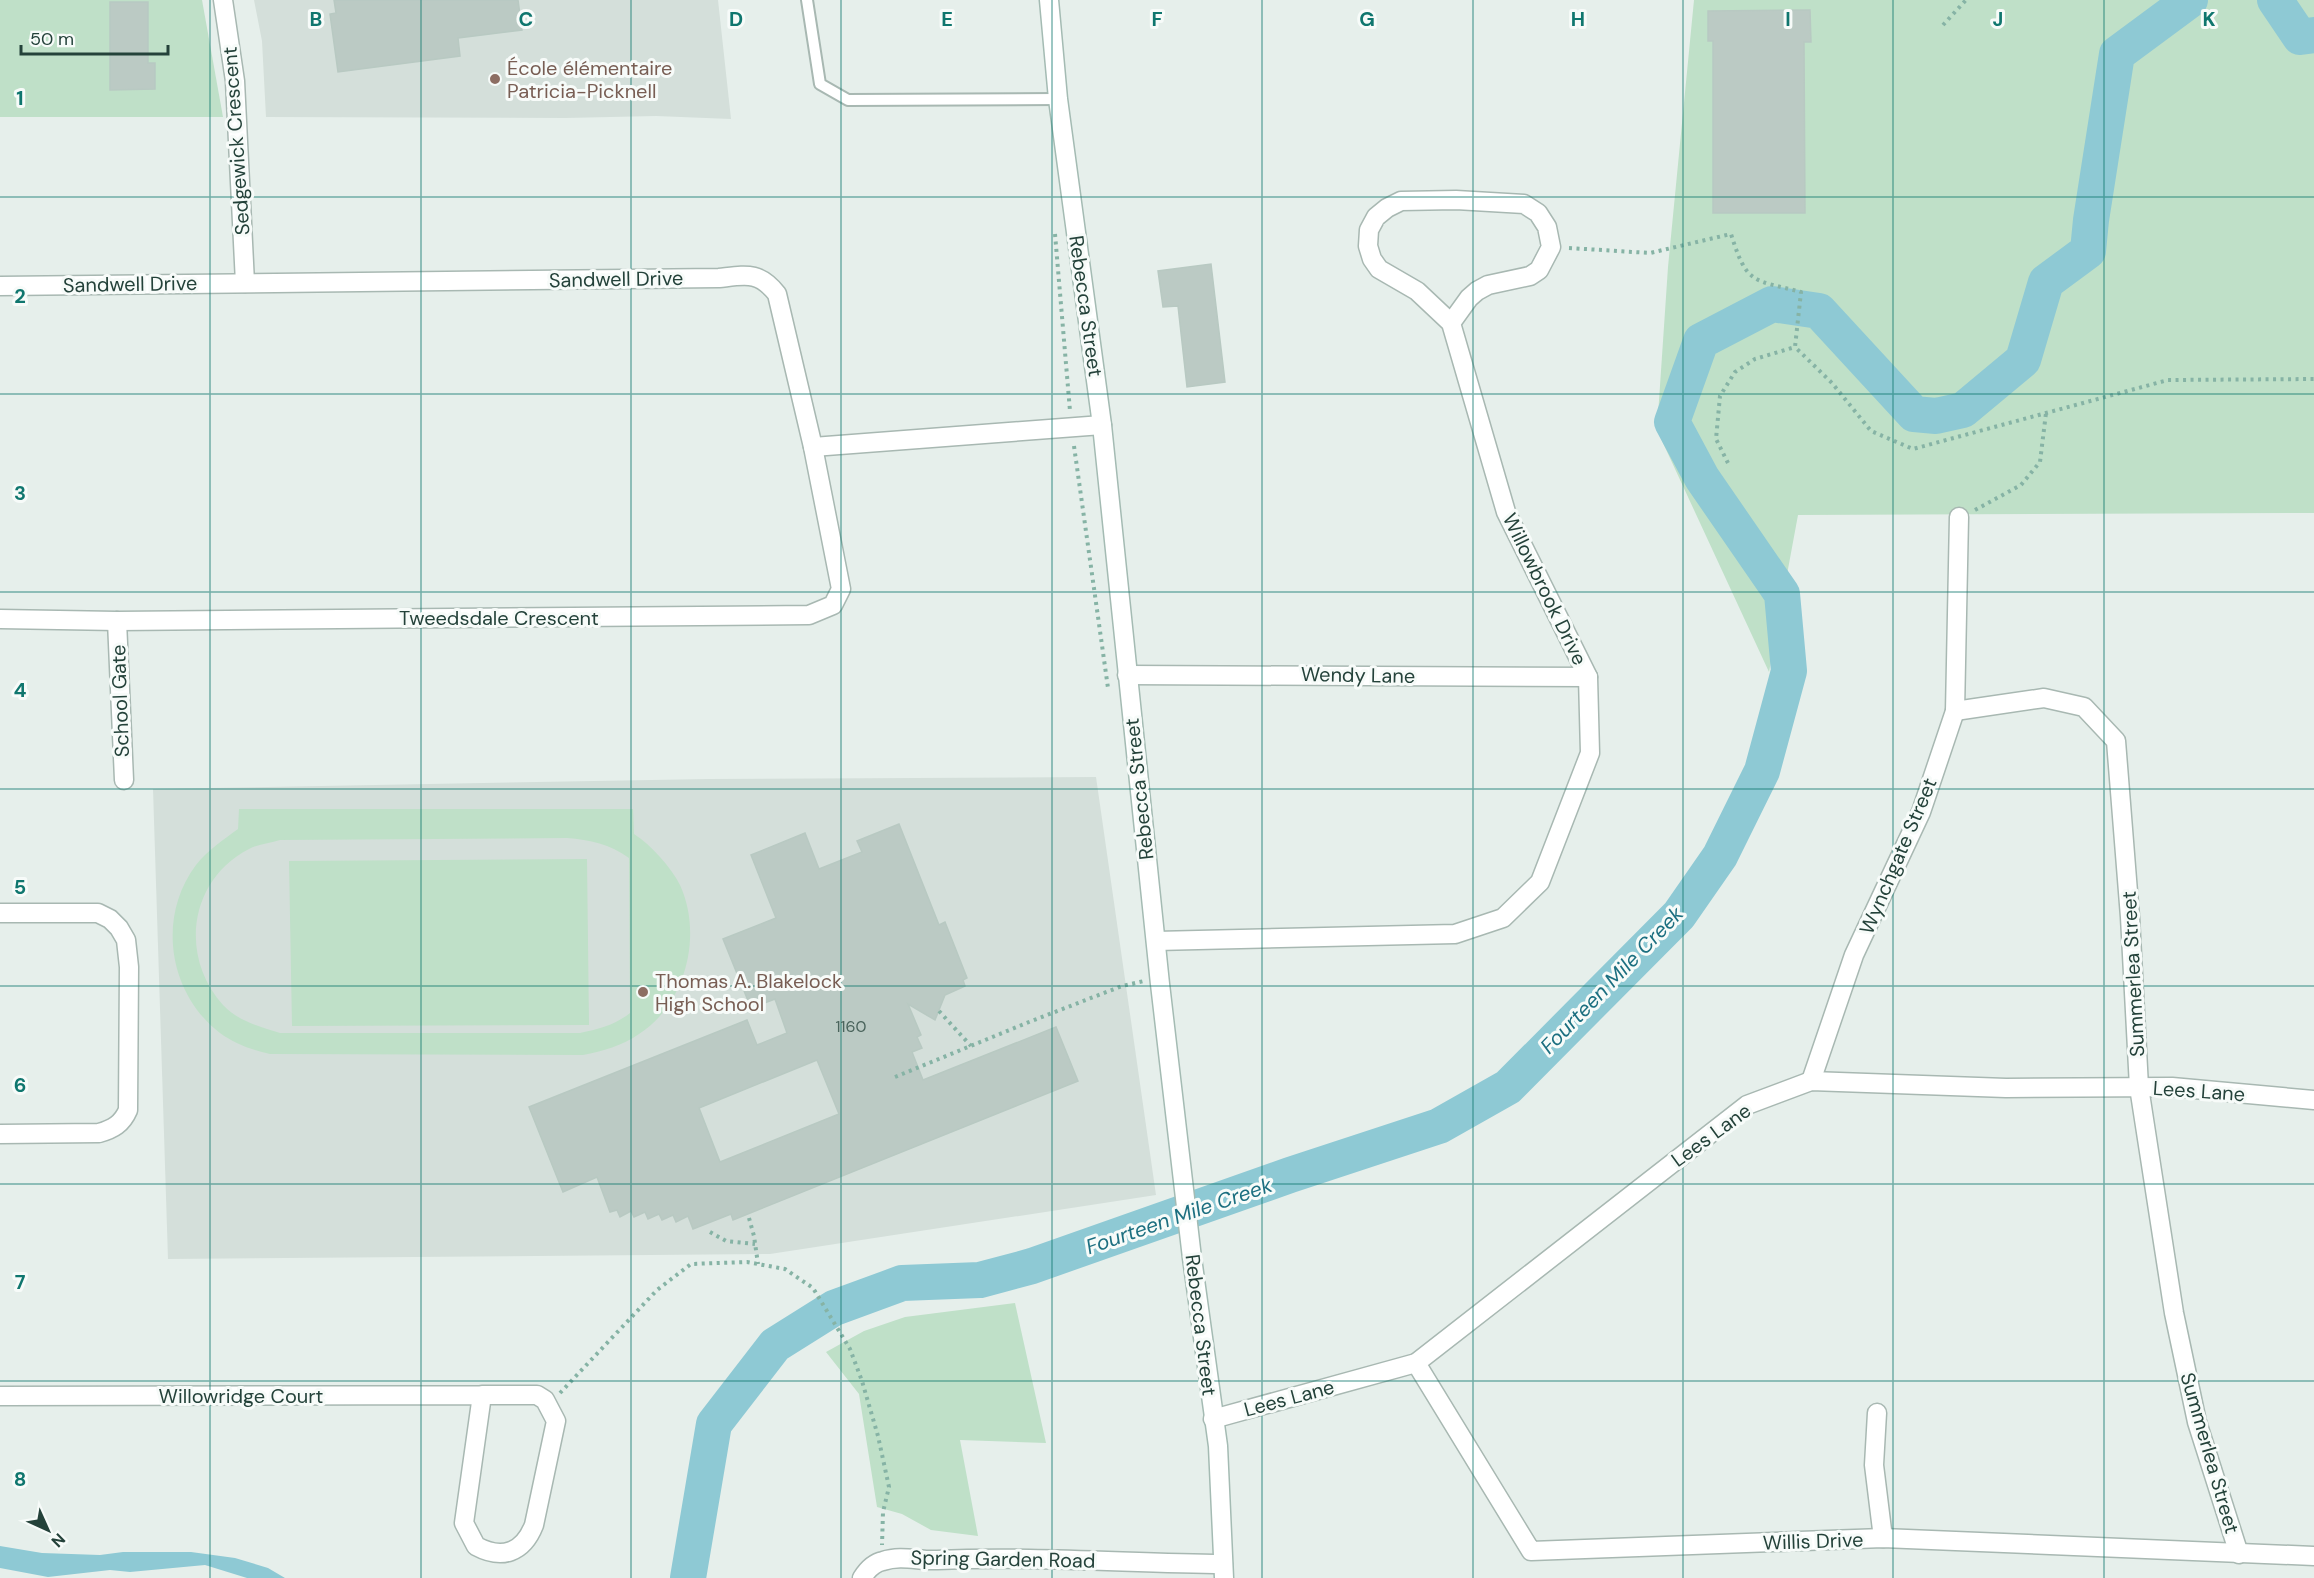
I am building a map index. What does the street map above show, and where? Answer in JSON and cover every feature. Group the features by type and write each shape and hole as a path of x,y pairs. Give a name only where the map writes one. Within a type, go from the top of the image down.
{"street":[{"name":"Sedgewick Crescent","path":"223,0 235,81 244,283"},
{"name":"Rebecca Street","path":"1049,0 1058,99 1102,425 1156,941 1150,977 1182,1171 1218,1446 1223,1571"},
{"path":"1456,200 1524,204 1538,213 1547,227 1551,247 1539,270 1530,276 1488,285 1477,291 1468,298 1451,323 1417,291 1379,269 1371,259 1368,246 1369,230 1376,217 1401,201 1456,200"},
{"name":"Sandwell Drive","path":"0,286 719,278 746,275 767,281 777,294 813,447"},
{"name":"Willowbrook Drive","path":"1156,941 1455,934 1503,918 1540,882 1590,753 1588,677 1506,512 1451,323"},
{"path":"813,447 1102,425"},
{"name":"Tweedsdale Crescent","path":"0,620 809,615 833,605 841,588 813,447"},
{"name":"Wynchgate Street","path":"1811,1081 1854,955 1921,812 1954,711 1959,518"},
{"name":"School Gate","path":"117,621 124,780"},
{"name":"Wendy Lane","path":"1127,675 1588,677"},
{"name":"Summerlea Street","path":"1954,711 2044,698 2084,707 2116,741 2130,917 2139,1087 2174,1312 2197,1422 2239,1554"},
{"path":"0,913 98,913 110,919 123,934 126,940 129,967 128,1110 124,1120 113,1129 99,1133 0,1134"},
{"name":"Lees Lane","path":"1213,1419 1416,1363 1747,1105 1811,1081 2006,1088 2172,1087 2314,1100"},
{"name":"Willis Drive","path":"1416,1363 1531,1551 1883,1538 2314,1556"},
{"path":"482,1395 464,1523 476,1546 498,1554 522,1545 529,1538 534,1525 556,1421 548,1406"},
{"name":"Willowridge Court","path":"0,1396 537,1395 545,1400 548,1406"},
{"path":"1877,1413 1874,1465 1883,1538"},
{"name":"Spring Garden Road","path":"862,1578 869,1568 882,1561 901,1558 926,1561 986,1558 1223,1571"}],"lane":[{"path":"807,0 820,84 848,100 1058,99"}],"path":[{"path":"1942,25 1966,0"},
{"path":"1055,228 1071,427 1110,698"},
{"path":"1551,247 1650,254 1731,234 1740,264 1752,279 1801,291 1795,347"},
{"path":"1795,347 1832,383 1871,430 1913,449 2168,380 2314,379"},
{"path":"1728,463 1716,439 1720,396 1735,372 1755,359 1795,347"},
{"path":"1959,518 2021,485 2040,462 2046,413"},
{"path":"895,1077 1122,986 1150,977 1147,992"},
{"path":"939,1011 971,1046"},
{"path":"749,1218 758,1264"},
{"path":"710,1232 726,1241 755,1244"},
{"path":"548,1406 657,1290 691,1264 747,1262 784,1269 813,1288 850,1349 865,1392 889,1487 883,1512 882,1561"}],"shaded area":[{"name":"École élémentaire Patricia-Picknell","path":"254,0 718,0 731,119 656,116 266,117 262,41"},
{"name":"Thomas A. Blakelock High School","path":"1096,777 1156,1195 770,1254 168,1259 153,789 709,779"}],"green space":[{"path":"0,0 202,0 223,117 0,117"},
{"path":"1694,0 2314,0 2314,513 1798,515 1769,672 1657,430 1668,267"},
{"path":"239,809 633,809 634,834 654,850 666,864 680,885 687,905 690,946 686,967 679,987 655,1021 626,1042 583,1055 270,1054 257,1051 226,1037 202,1016 179,976 174,954 173,930 176,908 184,886 196,865 238,829","holes":["567,838 607,846 629,858 630,1013 606,1026 580,1033 280,1033 250,1023 229,1011 209,986 200,964 196,942 197,920 203,899 213,880 229,863 257,846 280,840"]},
{"path":"587,859 589,1025 292,1026 289,861"},
{"path":"1015,1303 1046,1443 960,1440 978,1536 931,1530 902,1514 877,1507 859,1394 826,1352 864,1331 905,1317"}],"water":[{"path":"0,1546 42,1553 100,1555 123,1552 191,1552 235,1558 268,1568 285,1578 247,1578 205,1565 130,1572 110,1570 48,1577 0,1568"}],"building":[{"path":"334,0 518,0 522,30 458,38 460,56 338,72 330,14 336,13"},
{"path":"110,2 148,2 148,63 155,63 155,89 110,90"},
{"path":"1810,10 1811,42 1804,42 1805,213 1713,213 1713,41 1708,41 1708,11"},
{"path":"1211,264 1225,382 1187,387 1178,306 1163,307 1158,271"},
{"path":"899,824 939,925 945,922 967,978 963,980 965,986 945,995 935,1020 908,1004 921,1035 917,1037 922,1048 912,1052 923,1080 1056,1027 1078,1081 733,1220 731,1214 693,1229 688,1216 676,1222 673,1215 662,1220 659,1214 648,1219 645,1212 634,1217 631,1211 620,1217 617,1210 610,1212 597,1177 563,1192 529,1107 747,1020 757,1045 787,1033 775,999 751,1008 723,939 776,918 751,855 805,833 819,869 862,852 857,841","holes":["817,1060 839,1114 720,1162 699,1108"]}],"waterway":[{"name":"Fourteen Mile Creek","path":"688,1578 714,1424 775,1345 834,1308 902,1283 980,1280 1032,1266 1290,1175 1439,1126 1508,1087 1679,915 1720,856 1762,771 1789,671 1782,594 1702,478 1672,422 1701,341 1772,304 1819,311 1914,414 1936,416 1963,410 2023,360 2046,282 2088,251 2117,54 2190,0"},
{"name":"Fourteen Mile Creek","path":"2275,0 2300,37 2314,35"}],"place":[{"name":"École élémentaire Patricia-Picknell","path":"495,79"},
{"name":"Thomas A. Blakelock High School","path":"643,992"}]}
